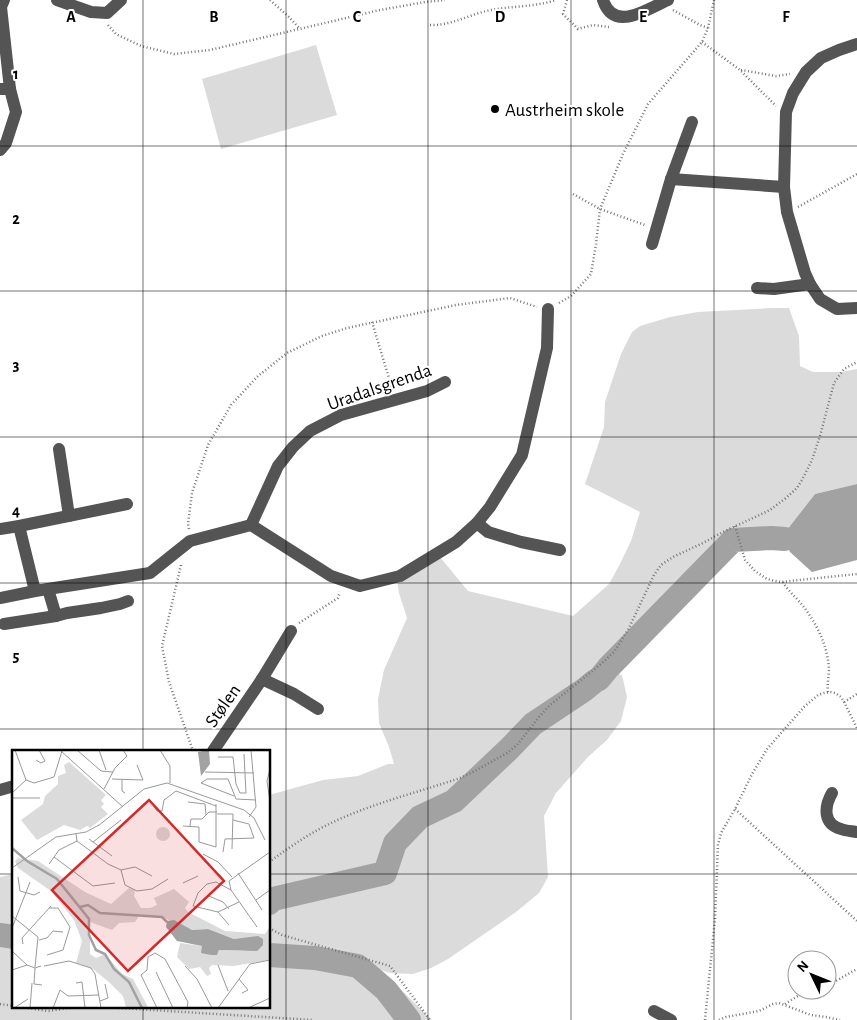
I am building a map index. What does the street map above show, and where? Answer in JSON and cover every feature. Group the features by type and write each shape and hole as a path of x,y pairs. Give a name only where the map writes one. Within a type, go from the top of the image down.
{"street":[{"path":"0,150 6,143 16,112 5,89 1,7 4,0"},
{"path":"57,0 91,12 107,13 120,0"},
{"path":"603,0 605,7 611,13 619,17 629,17 668,0"},
{"path":"857,44 821,58 806,72 793,93 786,112 784,187 788,212 805,273 810,284 820,299 837,309 857,308"},
{"path":"652,244 671,179 692,122"},
{"path":"671,179 784,187"},
{"path":"757,288 774,289 810,284"},
{"path":"0,598 150,573 190,541 251,525 331,576 344,581 360,586 400,576 456,542 477,523 490,507 522,455 547,348 548,309"},
{"name":"Uradalsgrenda","path":"251,525 278,466 293,447 310,432 341,415 427,391 446,382"},
{"path":"59,450 69,516"},
{"path":"0,529 127,504"},
{"path":"477,523 488,532 521,542 560,550"},
{"path":"19,526 41,590 56,616"},
{"path":"4,624 101,608 128,601"},
{"name":"Stølen","path":"214,750 262,679 291,631"},
{"name":"Stølen","path":"262,679 294,694 318,709"},
{"path":"832,793 827,802 826,810 832,825 840,829 857,832"},
{"path":"654,1011 671,1020"}],"path":[{"path":"270,0 300,29"},
{"path":"97,12 116,34 141,46 174,54 210,50 424,1 445,0"},
{"path":"430,25 441,25 490,10 540,4 556,0"},
{"path":"563,14 567,0"},
{"path":"193,750 169,682 162,646 182,558 190,541 188,524 192,493 208,445 231,405 258,376 287,353 322,336 372,322 456,305 510,298 548,309 571,296 591,274 600,209 623,154 648,104 702,42 708,28 714,0"},
{"path":"702,42 740,70 773,104 786,112"},
{"path":"740,70 776,76 806,72"},
{"path":"788,212 857,174"},
{"path":"573,194 600,209 657,229"},
{"path":"372,322 395,400"},
{"path":"270,861 333,822 460,778 517,745 550,705 602,664 614,652 628,630 654,575 661,566 673,557 770,510 797,488 812,460 834,382 844,370 857,362"},
{"path":"735,526 748,565 773,581 783,582 857,574"},
{"path":"291,631 300,622 338,598 344,581"},
{"path":"783,582 804,606 823,640 828,665 828,692"},
{"path":"705,1020 715,919 718,845 721,833 767,749 804,707 818,695 828,692 840,696 857,728"},
{"path":"844,702 857,694"},
{"path":"735,809 857,922"},
{"path":"270,929 282,935 390,966 430,1020"},
{"path":"837,981 857,970"},
{"path":"785,1004 791,1000"},
{"path":"720,1020 759,1011 779,1003 810,1015 840,1020"},
{"path":"28,1008 48,1011 69,1008"},
{"path":"119,1008 313,1020"}],"shaded area":[{"path":"316,45 337,115 221,149 202,79"},
{"path":"789,308 799,336 800,366 813,372 842,372 857,369 857,484 815,494 783,535 785,539 733,540 608,668 622,675 627,697 621,721 607,740 588,757 556,793 544,816 548,877 539,893 516,912 448,959 431,968 413,974 390,973 381,970 432,1020 0,1020 0,877 12,874 12,1008 270,1008 270,795 323,780 358,776 388,764 394,764 379,723 378,699 384,670 407,618 397,580 440,557 468,591 573,616 609,584 631,541 640,512 585,484 604,427 605,402 621,354 632,332 640,326 670,317 698,312"},
{"path":"857,484 857,560 812,572 790,552 783,535 815,494"}],"waterway":[{"path":"270,902 273,899 385,873 395,843 420,817 454,801 533,724 599,679 733,540 785,539"},
{"path":"0,935 12,937"},
{"path":"270,955 315,958 358,966 386,990 409,1020"}],"place":[{"name":"Austrheim skole","path":"495,109"}]}
